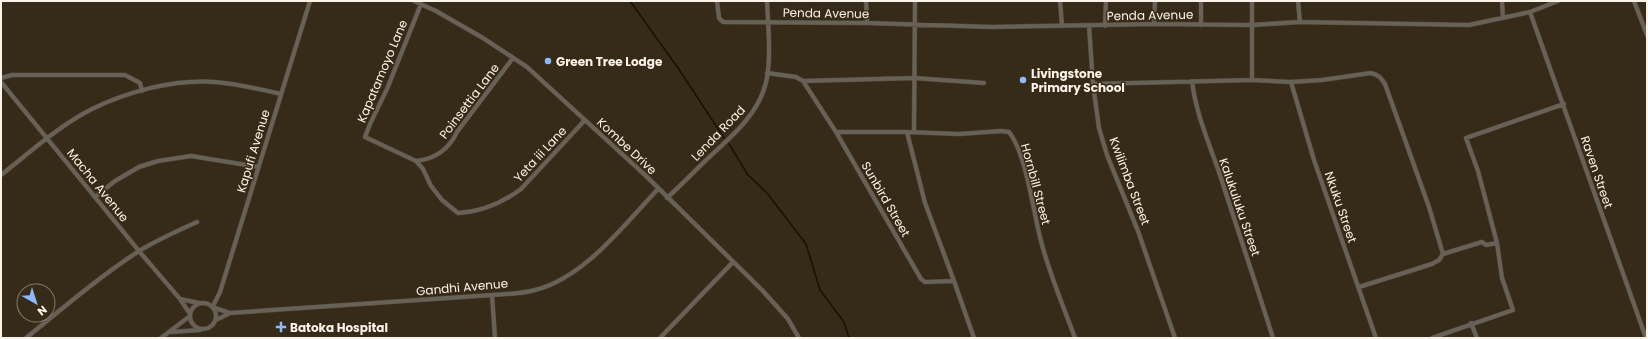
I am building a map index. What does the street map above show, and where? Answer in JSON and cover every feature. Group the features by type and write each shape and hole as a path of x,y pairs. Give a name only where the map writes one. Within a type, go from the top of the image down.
{"street":[{"name":"Kapufi Avenue","path":"214,307 220,292 310,1"},
{"name":"Kombe Drive","path":"414,1 436,11 527,66 658,189 779,307 799,338"},
{"name":"Penda Avenue","path":"716,1 719,18 723,22 867,23 992,27 1154,24 1252,25 1300,22 1469,25 1530,12 1558,1"},
{"name":"Lenda Road","path":"667,198 747,120 760,99 766,86 767,73 767,1"},
{"path":"866,1 867,23"},
{"path":"914,132 915,1"},
{"path":"1060,1 1062,25"},
{"path":"1106,1 1106,26"},
{"path":"1154,1 1154,24"},
{"path":"1201,1 1201,25"},
{"path":"1252,1 1252,80"},
{"path":"1298,1 1300,22"},
{"path":"1502,1 1503,18"},
{"path":"1634,1 1647,35"},
{"name":"Kapatamoyo Lane","path":"416,161 366,139 365,136 387,89 421,4"},
{"name":"Raven Street","path":"1530,12 1564,104 1620,269 1646,338"},
{"name":"Kwilimba Street","path":"1089,26 1099,128 1107,155 1118,178 1138,230 1175,338"},
{"name":"Poinsettia Lane","path":"416,161 434,157 452,142 457,132 513,58"},
{"path":"767,73 796,77 803,81 914,78 984,83"},
{"path":"1094,84 1252,80 1291,82 1322,80 1372,73 1381,77 1385,84 1429,206 1443,254"},
{"path":"1,78 12,75 125,75 140,83 142,91"},
{"name":"Sunbird Street","path":"803,81 836,132 921,279 925,282 954,281"},
{"name":"Kalukuluku Street","path":"1192,81 1194,100 1201,125 1219,174 1273,338"},
{"name":"Macha Avenue","path":"1,82 180,299 190,315"},
{"path":"1,175 47,138 91,110 123,96 179,83 215,82 281,94"},
{"name":"Nkuku Street","path":"1291,82 1314,160 1376,338"},
{"path":"1432,338 1471,323 1513,310 1502,278 1497,244 1478,171 1466,138 1564,104"},
{"name":"Yeta iii Lane","path":"416,161 423,169 431,186 442,200 458,213 472,212 501,202 521,189 585,120"},
{"name":"Hornbill Street","path":"836,132 914,132 959,134 1001,131 1009,132 1014,138 1023,165 1040,238 1075,338"},
{"path":"907,132 925,204 974,338"},
{"path":"95,197 115,181 139,167 158,161 191,156 259,167"},
{"name":"Gandhi Avenue","path":"216,320 230,313 492,295 534,290 561,280 591,258 658,189"},
{"path":"26,338 79,295 139,251 197,222"},
{"path":"1358,287 1432,264 1439,260 1443,254 1482,242 1486,245 1497,244"},
{"path":"660,338 733,262"},
{"path":"492,295 495,338"},
{"path":"171,332 204,329 211,327 216,320 217,316 214,307 208,303 198,303 180,299"},
{"path":"161,338 171,332 190,315 194,306 198,303"},
{"name":"Gandhi Avenue","path":"214,307 230,313"},
{"path":"190,315 191,320 196,327 204,329"},
{"path":"1471,323 1477,338"}],"waterway":[{"path":"630,1 678,68 724,138"},
{"path":"729,144 748,175 767,193 806,244 820,290 844,322 849,338"}],"place":[{"name":"Green Tree Lodge","path":"548,61"},
{"name":"Livingstone Primary School","path":"1023,80"},
{"name":"Batoka Hospital","path":"281,327"}]}
